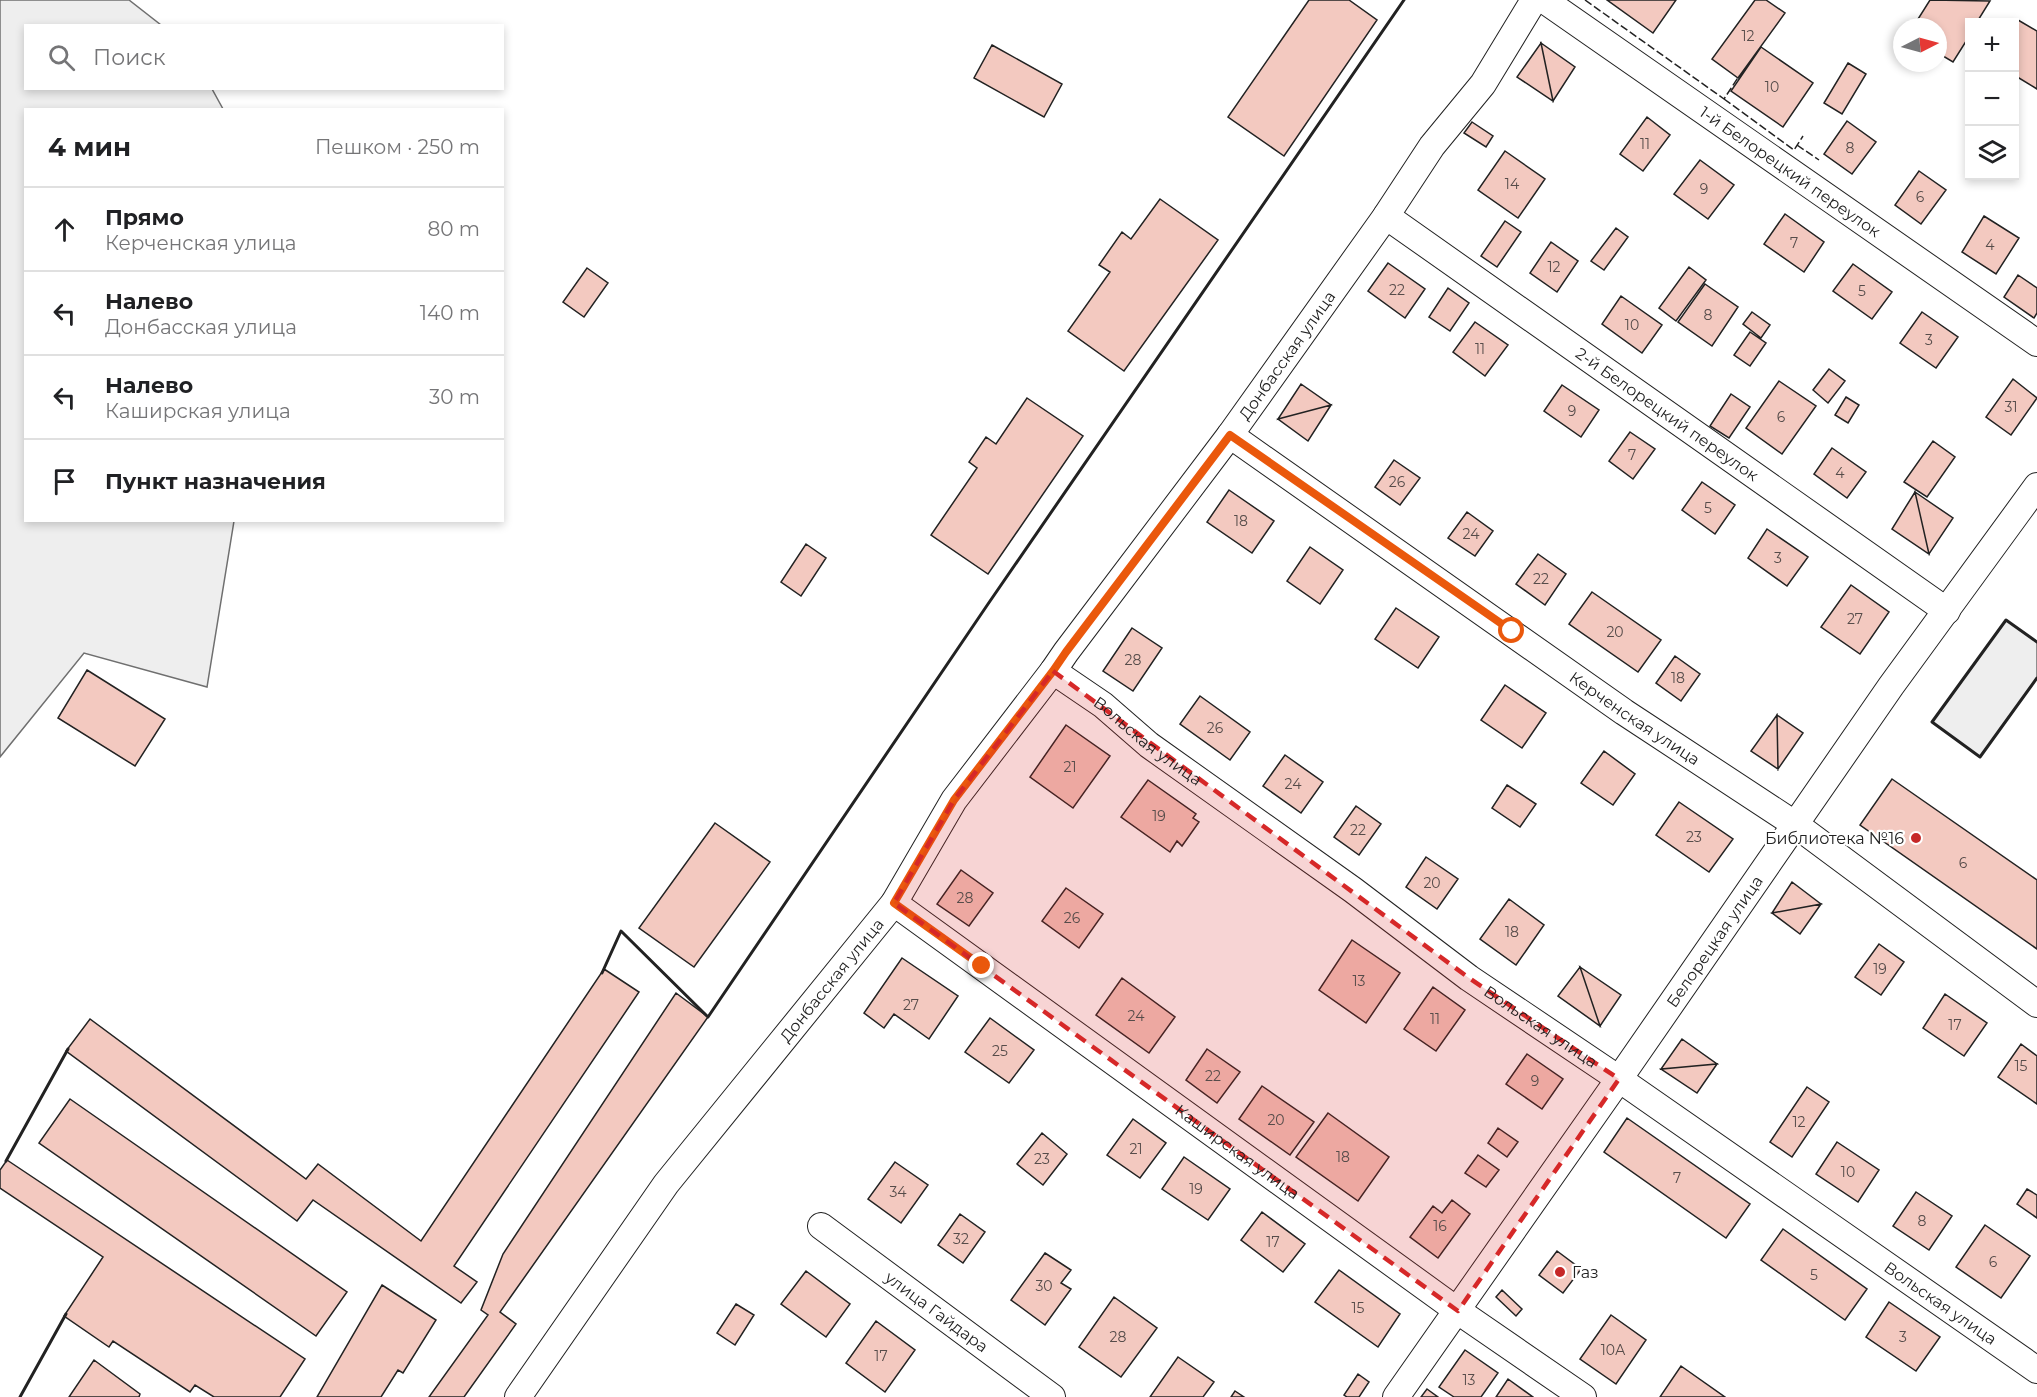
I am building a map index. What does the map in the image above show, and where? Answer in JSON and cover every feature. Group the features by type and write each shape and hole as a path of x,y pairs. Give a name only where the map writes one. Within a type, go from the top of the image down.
{"street":[{"name":"Донбасская улица","path":"518,1397 666,1184 894,903 954,800 1230,435 1386,216 1432,146 1483,84 1534,0"},
{"name":"1-й Белорецкий переулок","path":"1544,0 2037,343"},
{"name":"2-й Белорецкий переулок","path":"1386,216 1947,611"},
{"name":"Керченская улица","path":"1230,435 1624,712 1796,825 2037,1004"},
{"name":"Белорецкая улица","path":"1396,1397 1620,1079 1891,686 2037,486"},
{"name":"Вольская улица","path":"1053,671 1103,705 1149,745 1353,890 1469,978 1620,1079 2037,1370"},
{"name":"Каширская улица","path":"894,903 1458,1311 1583,1397"},
{"name":"улица Гайдара","path":"821,1226 1052,1397"}],"highlighted area":[{"path":"1053,671 1469,978 1619,1079 1458,1311 894,903 954,800"}],"shaded area":[{"path":"0,0 129,0 160,24 24,24 24,90 213,90 222,108 24,108 24,522 234,522 207,687 84,653 0,757"},
{"path":"2006,620 2037,642 2037,678 1980,757 1932,722"}],"building":[{"path":"1309,0 1349,0 1377,20 1284,156 1228,117"},
{"path":"1607,0 1676,0 1653,33"},
{"path":"1755,0 1766,0 1785,13 1738,78 1712,59"},
{"path":"1930,0 1990,1 1979,18 1965,18 1965,43 1953,62 1947,58 1947,18 1919,18"},
{"path":"2019,21 2037,31 2037,89 2019,78"},
{"path":"1541,43 1553,101 1517,77"},
{"path":"1541,43 1575,67 1553,101"},
{"path":"992,45 1062,84 1044,117 974,78"},
{"path":"1761,47 1813,83 1783,127 1731,91"},
{"path":"1848,63 1866,74 1842,114 1824,103"},
{"path":"1647,117 1670,135 1643,171 1620,154"},
{"path":"1847,121 1876,142 1852,174 1824,154"},
{"path":"1472,122 1493,136 1486,147 1464,133"},
{"path":"1505,151 1545,179 1518,218 1478,190"},
{"path":"1700,160 1734,185 1708,219 1674,194"},
{"path":"1919,171 1946,190 1921,224 1895,205"},
{"path":"1160,199 1218,240 1124,371 1068,331 1110,272 1099,265 1122,232 1131,239"},
{"path":"1785,214 1824,242 1804,272 1764,244"},
{"path":"1984,216 2019,238 1996,274 1962,252"},
{"path":"1505,221 1521,232 1497,267 1481,256"},
{"path":"1616,228 1628,237 1604,270 1591,261"},
{"path":"1551,242 1578,261 1557,292 1530,273"},
{"path":"1388,263 1425,289 1405,318 1368,291"},
{"path":"1853,264 1892,292 1872,319 1833,291"},
{"path":"1689,267 1706,280 1676,321 1659,308"},
{"path":"587,268 608,283 584,317 563,302"},
{"path":"2018,275 2037,288 2037,313 2034,318 2004,297"},
{"path":"1705,284 1738,307 1712,346 1678,322"},
{"path":"1448,288 1469,303 1450,331 1429,317"},
{"path":"1621,296 1662,325 1642,353 1602,324"},
{"path":"1752,312 1770,325 1761,338 1743,324"},
{"path":"1922,312 1958,337 1936,368 1900,343"},
{"path":"1475,322 1508,345 1485,376 1453,352"},
{"path":"1750,332 1766,343 1750,366 1734,355"},
{"path":"1829,369 1845,381 1828,403 1813,390"},
{"path":"2013,379 2037,398 2011,435 1986,417"},
{"path":"1779,381 1816,406 1782,454 1746,428"},
{"path":"1301,384 1331,405 1278,419"},
{"path":"1562,385 1599,410 1581,437 1544,411"},
{"path":"1731,394 1750,407 1729,438 1710,426"},
{"path":"1846,397 1859,405 1848,423 1835,415"},
{"path":"1027,398 1083,436 988,574 931,535 977,468 969,462 986,437 996,444"},
{"path":"1331,405 1308,441 1278,419"},
{"path":"1630,432 1655,449 1633,479 1609,461"},
{"path":"1933,441 1955,457 1927,497 1904,482"},
{"path":"1832,448 1866,472 1847,498 1814,474"},
{"path":"1394,460 1420,478 1400,505 1375,487"},
{"path":"1702,482 1735,505 1715,534 1682,510"},
{"path":"1229,490 1274,521 1252,553 1207,522"},
{"path":"1915,492 1953,518 1929,554"},
{"path":"1915,492 1929,554 1892,529"},
{"path":"1467,512 1493,531 1475,556 1448,538"},
{"path":"1767,529 1808,557 1787,586 1748,558"},
{"path":"806,544 826,558 801,596 781,582"},
{"path":"1310,547 1343,570 1320,604 1287,581"},
{"path":"1538,554 1566,574 1545,605 1516,584"},
{"path":"1851,585 1889,612 1860,654 1821,627"},
{"path":"1592,592 1661,640 1638,672 1569,624"},
{"path":"1396,608 1439,637 1418,668 1375,639"},
{"path":"1132,628 1162,648 1133,691 1103,671"},
{"path":"1675,656 1700,674 1681,701 1656,683"},
{"path":"87,670 165,719 135,766 58,718"},
{"path":"1505,685 1546,713 1522,748 1481,720"},
{"path":"1200,696 1250,732 1230,760 1180,724"},
{"path":"1777,715 1803,733 1778,769"},
{"path":"1777,715 1778,769 1751,751"},
{"path":"1066,725 1110,756 1073,808 1030,777"},
{"path":"1604,751 1635,774 1613,805 1581,783"},
{"path":"1285,755 1323,782 1301,813 1263,786"},
{"path":"1892,779 2037,880 2037,949 1860,825"},
{"path":"1148,780 1196,814 1193,818 1199,822 1182,846 1177,841 1170,852 1121,817"},
{"path":"1507,785 1536,804 1520,827 1492,808"},
{"path":"1679,802 1733,839 1709,872 1656,835"},
{"path":"1356,806 1381,824 1359,855 1334,837"},
{"path":"715,823 770,862 694,967 639,928"},
{"path":"1426,857 1458,879 1437,909 1406,887"},
{"path":"961,870 993,893 969,926 937,904"},
{"path":"1792,882 1821,904 1772,913"},
{"path":"1066,888 1103,914 1079,948 1042,921"},
{"path":"1509,899 1544,925 1516,965 1480,939"},
{"path":"1821,904 1800,934 1772,913"},
{"path":"1352,940 1400,973 1366,1023 1319,990"},
{"path":"1879,944 1904,962 1881,995 1855,977"},
{"path":"902,958 958,996 929,1039 894,1014 884,1028 864,1013"},
{"path":"1580,967 1621,995 1600,1026"},
{"path":"1580,967 1600,1026 1558,996"},
{"path":"604,969 639,992 454,1266 477,1282 461,1303 313,1200 297,1221 66,1051 90,1019 306,1179 318,1164 421,1241"},
{"path":"1122,978 1175,1017 1149,1053 1096,1015"},
{"path":"1433,987 1465,1010 1436,1051 1404,1029"},
{"path":"676,993 708,1017 500,1312 516,1324 464,1397 429,1397 488,1315 481,1310 503,1254"},
{"path":"1945,994 1987,1023 1964,1056 1923,1028"},
{"path":"990,1018 1034,1050 1009,1083 965,1052"},
{"path":"1682,1039 1717,1064 1661,1069"},
{"path":"2021,1044 2037,1056 2037,1104 1998,1077"},
{"path":"1207,1049 1240,1072 1217,1103 1186,1080"},
{"path":"1527,1054 1563,1079 1542,1109 1506,1084"},
{"path":"1717,1064 1697,1093 1661,1069"},
{"path":"1262,1086 1314,1122 1290,1155 1239,1119"},
{"path":"1807,1087 1829,1102 1792,1157 1770,1142"},
{"path":"70,1099 347,1292 316,1336 39,1143"},
{"path":"1328,1113 1389,1157 1358,1201 1296,1157"},
{"path":"1627,1118 1750,1204 1726,1238 1604,1152"},
{"path":"1133,1119 1166,1143 1140,1178 1107,1155"},
{"path":"1498,1128 1518,1142 1507,1157 1488,1143"},
{"path":"1042,1133 1067,1154 1043,1185 1017,1164"},
{"path":"1837,1142 1879,1170 1858,1202 1816,1174"},
{"path":"1478,1155 1499,1170 1486,1187 1465,1173"},
{"path":"1184,1157 1230,1189 1208,1220 1162,1189"},
{"path":"7,1160 305,1359 280,1397 214,1397 195,1385 190,1392 113,1341 109,1347 64,1316 103,1257 0,1188 0,1170"},
{"path":"895,1162 928,1185 901,1223 868,1199"},
{"path":"2027,1189 2037,1195 2037,1218 2017,1204"},
{"path":"1916,1192 1952,1216 1929,1250 1893,1226"},
{"path":"1452,1200 1470,1214 1438,1258 1410,1237 1433,1206 1442,1213"},
{"path":"1262,1212 1305,1244 1283,1272 1241,1240"},
{"path":"960,1214 985,1232 963,1263 938,1245"},
{"path":"1985,1225 2030,1256 2001,1298 1956,1267"},
{"path":"1783,1229 1867,1289 1845,1320 1761,1260"},
{"name":"Газ","path":"1557,1251 1581,1269 1563,1293 1539,1275"},
{"path":"1045,1253 1071,1270 1061,1283 1071,1289 1045,1325 1011,1300"},
{"path":"1339,1270 1400,1314 1378,1347 1315,1302"},
{"path":"806,1271 850,1304 826,1337 781,1304"},
{"path":"382,1285 436,1320 403,1373 398,1370 381,1397 317,1397"},
{"path":"1502,1290 1522,1309 1516,1316 1496,1297"},
{"path":"1114,1297 1157,1328 1121,1377 1079,1347"},
{"path":"1889,1302 1940,1337 1916,1371 1866,1337"},
{"path":"736,1304 754,1315 735,1345 717,1333"},
{"path":"1611,1315 1646,1340 1616,1384 1580,1359"},
{"path":"876,1321 915,1350 885,1392 846,1363"},
{"path":"1465,1350 1498,1373 1481,1397 1454,1397 1439,1387"},
{"path":"1178,1357 1214,1382 1203,1397 1150,1397"},
{"path":"94,1360 140,1394 139,1397 69,1397"},
{"path":"1681,1366 1725,1397 1660,1397"},
{"path":"1358,1374 1369,1382 1359,1397 1347,1397 1344,1395"},
{"path":"1508,1379 1533,1397 1496,1397"},
{"path":"1427,1389 1438,1397 1421,1397"},
{"path":"1235,1391 1244,1397 1231,1397"}],"fence":[{"path":"1585,0 1724,99 1739,76"},
{"path":"1724,99 1794,150 1803,136"},
{"path":"1797,145 1819,160"}],"wall":[{"path":"602,973 621,931 708,1017 988,604 1404,0"},
{"path":"2037,642 2006,620 1932,722 1980,757 2037,678"},
{"path":"6,1161 68,1049"},
{"path":"20,1397 66,1314"}],"place":[{"name":"Библиотека №16","path":"1916,838"},
{"name":"Газ","path":"1560,1272"}],"route":[{"path":"982,966 894,903 954,800 1230,435 1512,631"}]}
